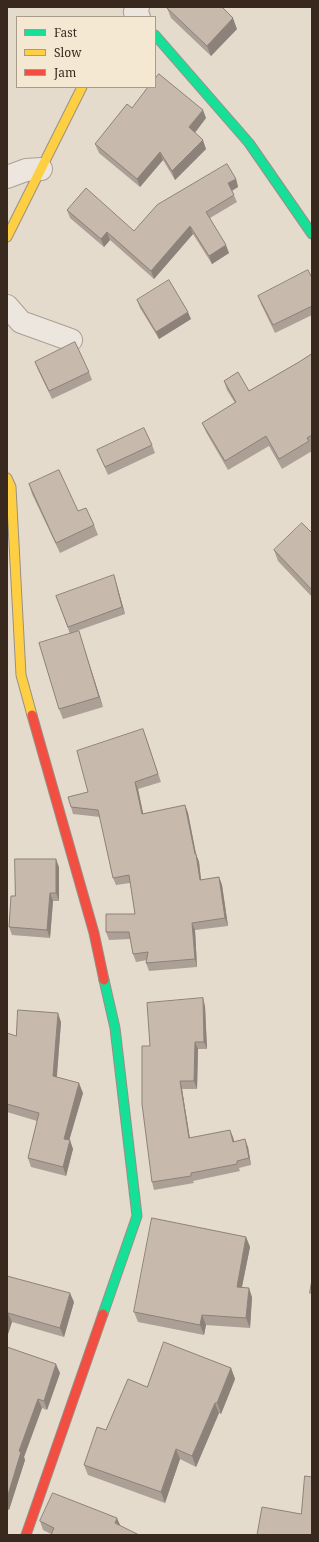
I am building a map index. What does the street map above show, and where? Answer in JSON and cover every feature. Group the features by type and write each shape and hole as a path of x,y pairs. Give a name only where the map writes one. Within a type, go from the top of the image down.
{"street":[{"path":"156,36 248,143 312,234"},
{"path":"7,237 82,88"},
{"path":"7,177 26,170 41,169"},
{"path":"7,306 21,322 71,340"},
{"path":"7,478 11,487 21,675 94,933 115,1028 137,1216 26,1535"}],"building":[{"path":"222,7 233,18 207,46 167,8"},
{"path":"159,74 203,110 189,127 203,140 172,171 160,152 137,179 95,144 127,104 132,108 147,88 156,88 156,78"},
{"path":"227,164 236,179 228,183 234,195 206,212 226,245 209,256 190,226 151,271 107,232 101,239 67,210 86,188 134,231 157,205"},
{"path":"308,270 312,278 312,306 273,325 258,296"},
{"path":"169,280 188,312 156,332 137,300"},
{"path":"75,342 89,372 49,391 35,362"},
{"path":"312,354 312,435 307,438 309,441 279,459 266,436 225,461 202,423 236,402 224,381 238,372 249,391"},
{"path":"144,428 152,445 105,467 97,450"},
{"path":"59,470 78,511 86,508 94,525 56,543 29,484"},
{"path":"302,523 312,533 312,590 274,550"},
{"path":"114,575 122,607 68,627 56,596"},
{"path":"79,631 99,697 59,709 39,643"},
{"path":"143,729 158,774 135,782 142,814 185,805 200,880 219,877 225,918 192,923 195,959 146,963 148,952 133,954 129,932 106,932 106,914 135,914 129,875 113,878 98,810 71,807 68,797 88,792 77,751"},
{"path":"15,859 56,859 56,893 50,893 47,930 9,927 11,896 15,896"},
{"path":"203,998 204,1042 195,1042 194,1081 180,1081 189,1138 230,1130 233,1142 245,1139 249,1158 237,1161 237,1164 191,1173 191,1176 152,1182 142,1104 142,1046 150,1046 147,1003"},
{"path":"18,1010 58,1013 53,1076 79,1083 64,1139 70,1140 63,1167 28,1158 39,1113 7,1104 7,1033 16,1036"},
{"path":"152,1218 246,1237 237,1287 249,1288 246,1318 202,1315 200,1325 134,1312"},
{"path":"7,1276 70,1293 60,1328 8,1313 7,1318"},
{"path":"312,1280 312,1293 310,1293"},
{"path":"164,1342 231,1368 217,1403 215,1403 192,1456 176,1449 161,1492 84,1465 97,1427 106,1430 128,1379 147,1387"},
{"path":"7,1347 56,1364 44,1401 38,1399 19,1451 21,1452 7,1498"},
{"path":"305,1476 312,1477 312,1535 257,1535 262,1507 301,1514"},
{"path":"53,1493 117,1518 115,1523 139,1535 51,1535 54,1528 40,1521"}],"traffic: fast":[{"path":"156,36 249,143 312,234"},
{"path":"103,1314 137,1216 115,1028 104,980"}],"traffic: slow":[{"path":"7,237 82,88"},
{"path":"7,478 11,487 21,675 32,715"}],"traffic: jam":[{"path":"32,715 94,933 104,980"},
{"path":"26,1535 103,1314"}]}
